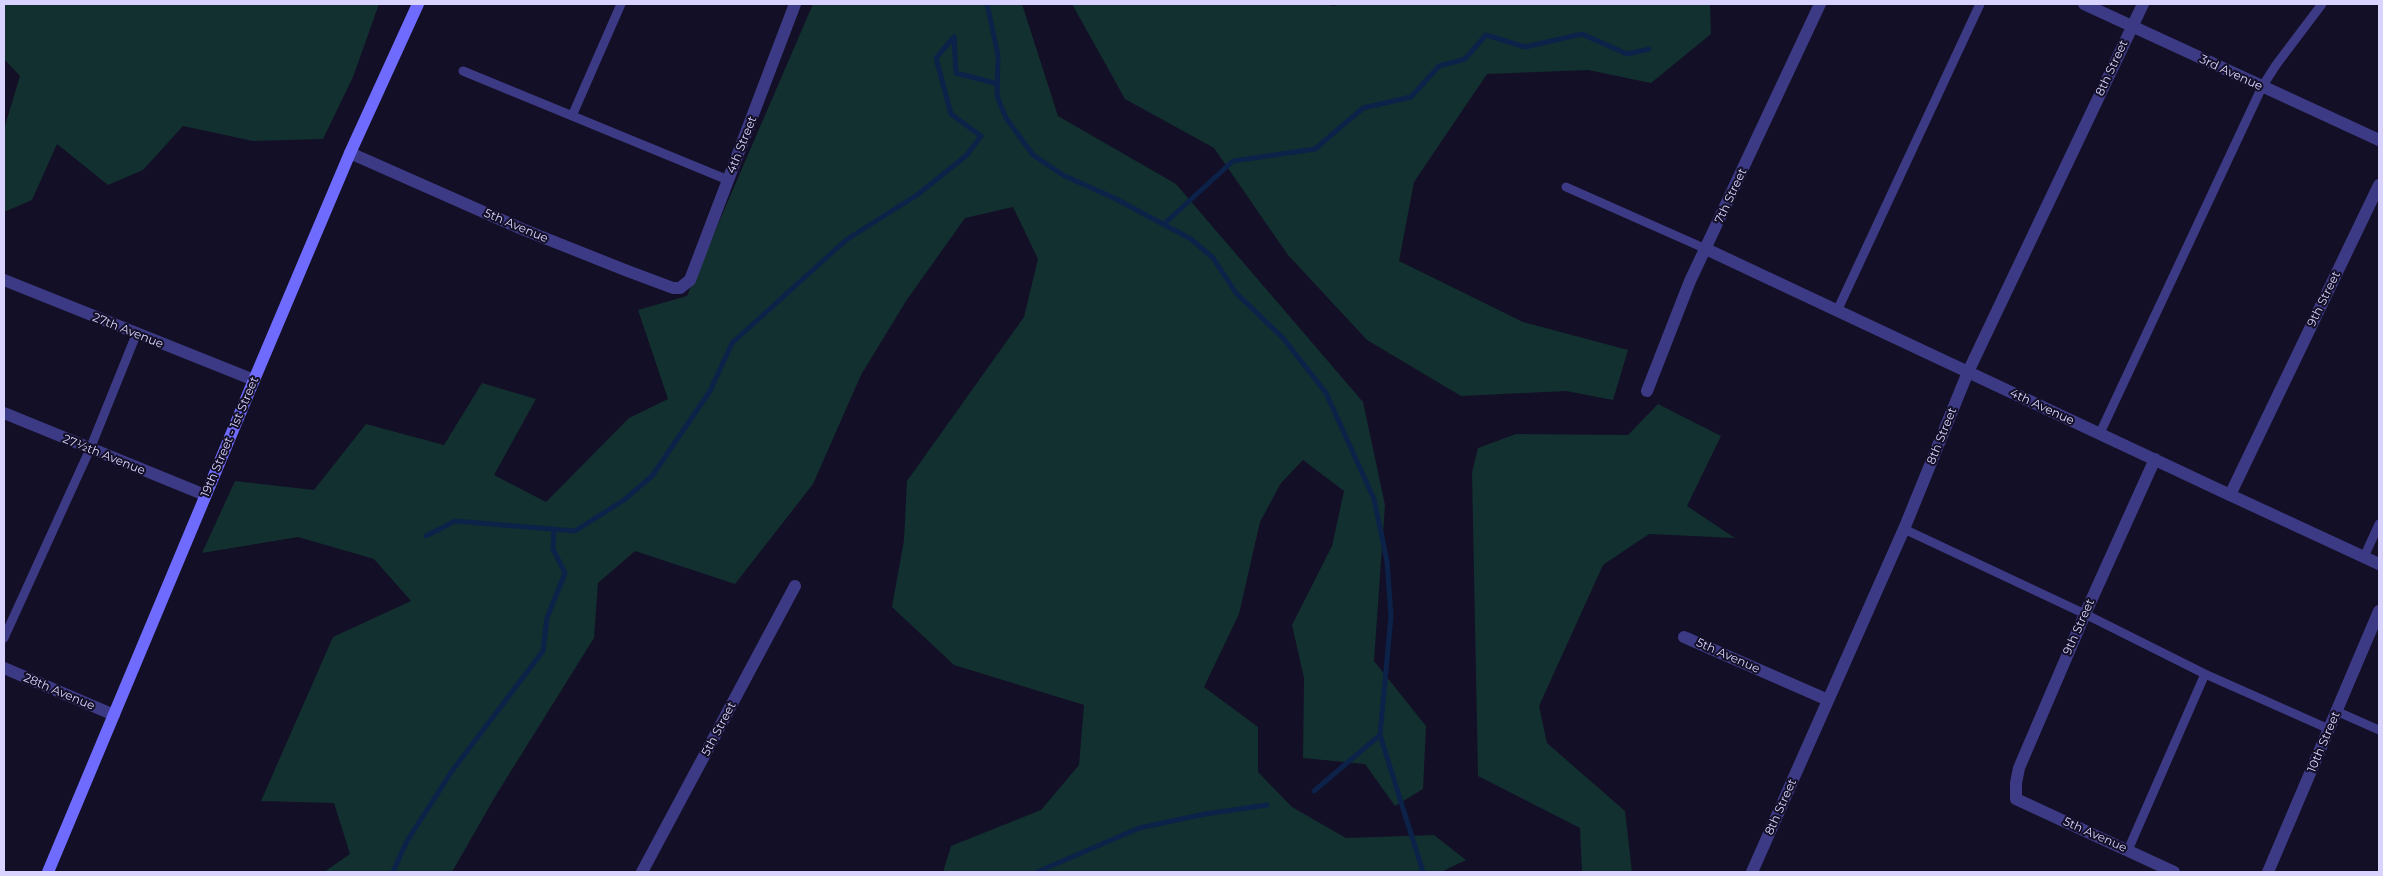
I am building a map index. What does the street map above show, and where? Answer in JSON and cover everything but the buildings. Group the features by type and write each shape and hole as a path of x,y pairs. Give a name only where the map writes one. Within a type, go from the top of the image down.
{"main road":[{"name":"19th Street - 1st Street","path":"48,872 350,153 418,4"}],"street":[{"name":"4th Street","path":"685,285 690,280 795,4"},
{"name":"7th Street","path":"1647,391 1690,281 1820,4"},
{"name":"3rd Avenue","path":"2084,4 2379,140"},
{"name":"8th Street","path":"1752,872 1904,529 1968,372 2143,4"},
{"name":"5th Avenue","path":"350,153 522,229 626,270 673,288 685,285"},
{"name":"9th Street","path":"2230,494 2379,185"},
{"name":"4th Avenue","path":"1706,249 2379,564"},
{"name":"27th Avenue","path":"4,280 136,335 254,380"},
{"name":"27½th Avenue","path":"4,414 205,495"},
{"name":"9th Street","path":"2016,799 2016,782 2019,768 2085,614 2155,459"},
{"name":"5th Street","path":"642,872 795,586"},
{"name":"10th Street","path":"2268,872 2379,611"},
{"name":"5th Avenue","path":"1684,637 1828,700"},
{"name":"28th Avenue","path":"4,668 114,715"},
{"name":"5th Avenue","path":"2016,799 2174,872"}],"lane":[{"path":"572,116 620,4"},
{"path":"1837,311 1980,4"},
{"path":"2100,433 2262,87 2276,65 2322,4"},
{"path":"463,71 728,180"},
{"path":"1566,187 1706,249"},
{"path":"4,638 90,449 136,335"},
{"path":"2364,557 2379,524"},
{"path":"1904,529 2085,614 2205,674 2330,729"},
{"path":"2128,850 2205,674"},
{"path":"2336,712 2379,730"}],"green space":[{"path":"4,4 379,4 353,77 323,139 253,141 183,126 143,170 108,185 57,144 32,200 4,212 4,129 20,76 4,59"},
{"path":"813,4 1022,4 1058,116 1176,184 1363,402 1385,505 1374,661 1426,726 1423,789 1395,806 1365,764 1303,758 1304,678 1292,625 1332,546 1344,491 1303,460 1281,483 1260,522 1239,614 1204,687 1258,727 1258,772 1292,807 1346,838 1434,835 1466,860 1441,872 943,872 951,846 1041,810 1079,765 1084,705 954,665 892,607 904,540 907,481 1024,317 1038,259 1013,207 965,218 906,301 861,375 813,484 735,584 635,551 598,583 594,638 496,795 452,872 324,872 350,854 334,803 261,801 333,637 411,601 374,559 298,537 202,553 235,481 314,490 366,424 444,445 482,383 536,399 494,475 546,502 629,418 668,399 638,310 687,296"},
{"path":"1072,4 1322,4 1334,6 1339,4 1710,4 1711,34 1651,83 1588,70 1487,74 1414,182 1399,261 1523,322 1628,350 1613,400 1566,391 1461,396 1367,340 1288,255 1214,148 1125,99"},
{"path":"1658,404 1721,436 1687,506 1735,538 1649,534 1603,565 1539,706 1547,743 1625,811 1632,872 1582,872 1580,828 1478,776 1472,472 1478,448 1516,434 1628,435"}],"waterway":[{"path":"987,4 998,55 997,96 1006,118 1033,155 1063,175 1116,199 1191,239 1213,258 1236,293 1283,338 1326,393 1374,499 1387,561 1391,616 1380,735 1423,872"},
{"path":"1164,224 1233,161 1315,149 1363,108 1411,97 1439,66 1465,59 1486,35 1525,47 1582,34 1627,54 1649,49"},
{"path":"426,536 455,521 575,531 624,500 652,476 710,391 732,343 846,240 917,195 967,155 981,136 951,114 936,58 954,37 956,73 998,84"},
{"path":"393,872 407,841 452,771 543,651 547,618 565,573 553,549 554,529"},
{"path":"1314,791 1380,735"},
{"path":"1037,872 1139,828 1205,814 1267,805"}]}
